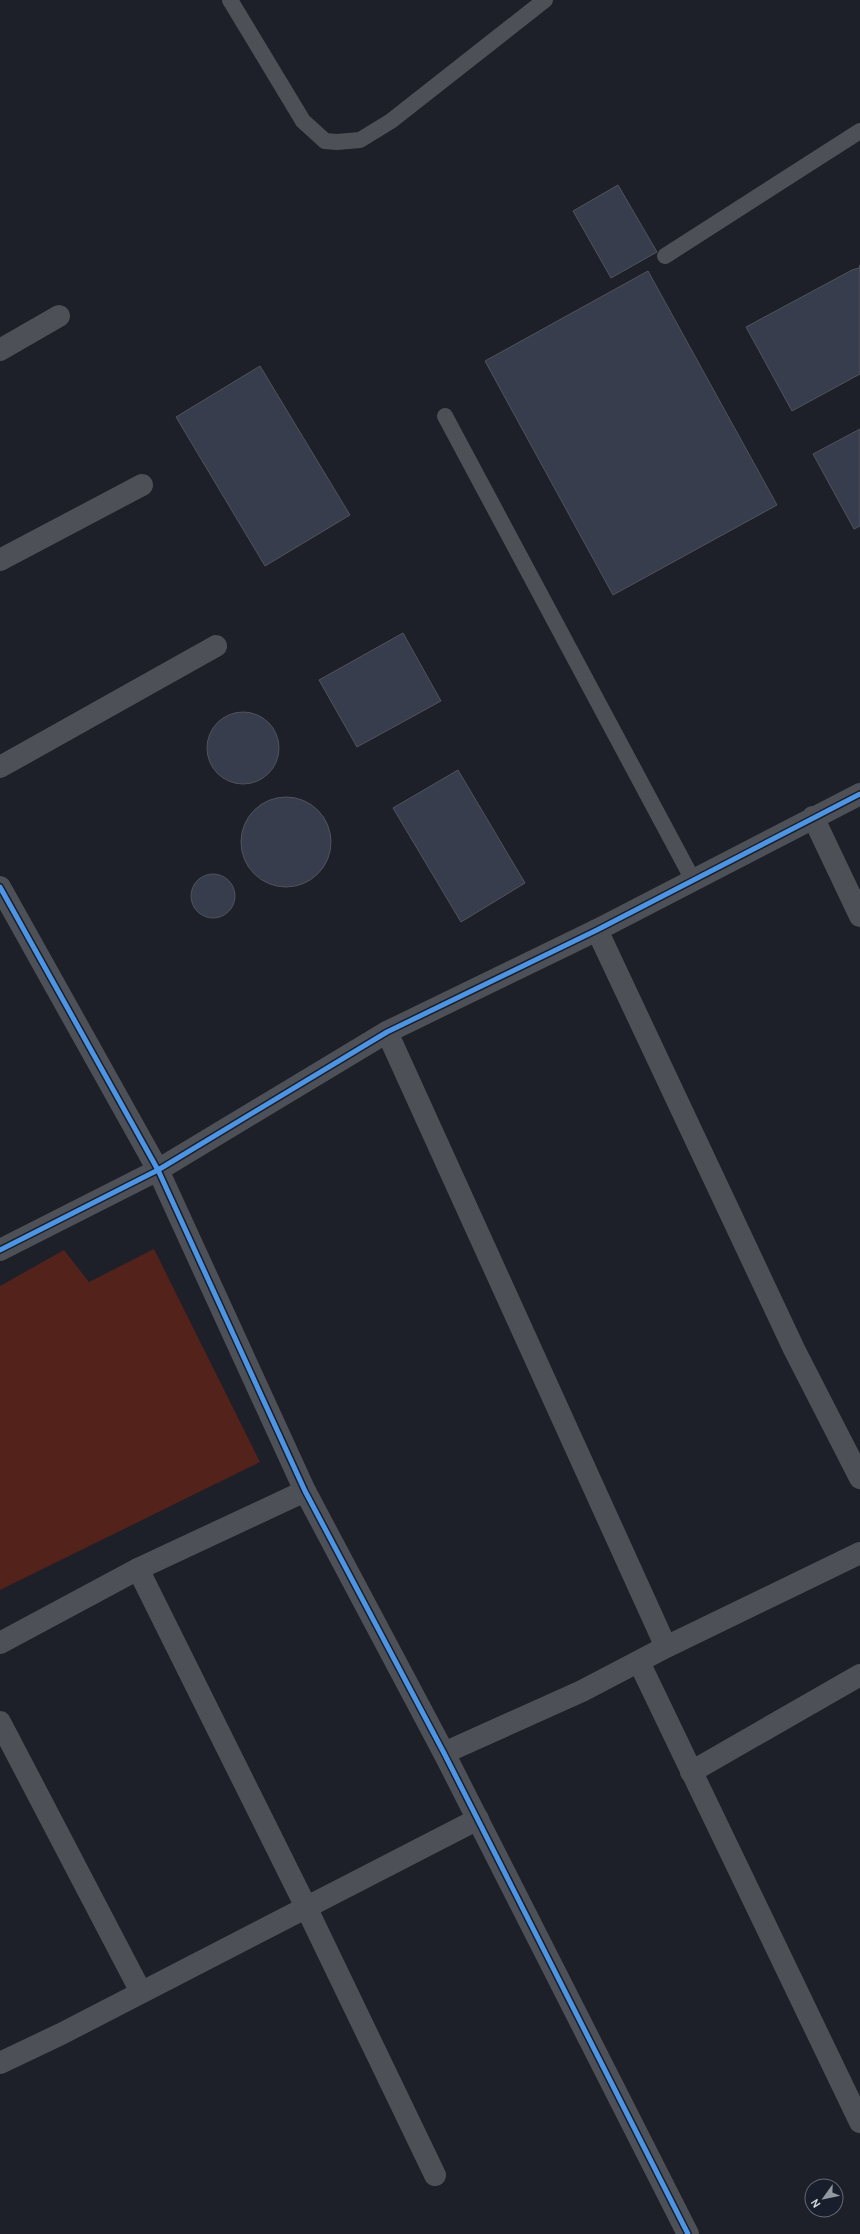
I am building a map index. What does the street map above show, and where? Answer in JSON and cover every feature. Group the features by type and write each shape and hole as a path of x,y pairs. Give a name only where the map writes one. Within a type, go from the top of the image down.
{"street":[{"path":"0,350 59,316"},
{"path":"0,560 142,485"},
{"path":"0,767 216,646"},
{"path":"0,1250 158,1170 387,1032 597,930 860,794"},
{"path":"813,817 860,916"},
{"path":"0,887 158,1170 305,1491 444,1753 688,2234"},
{"path":"597,930 794,1349 860,1478"},
{"path":"387,1032 666,1647"},
{"path":"0,1643 138,1569 305,1491"},
{"path":"444,1753 582,1691 666,1647 860,1553"},
{"path":"138,1569 306,1907 434,2175"},
{"path":"639,1662 860,2122"},
{"path":"691,1772 860,1675"},
{"path":"0,1722 141,1992"},
{"path":"0,2063 61,2034 478,1819"}],"lane":[{"path":"230,0 303,121 325,141 337,142 360,140 391,121 545,0"},
{"path":"665,256 860,131"},
{"path":"445,416 693,880"}],"shaded area":[{"path":"154,1249 260,1462 0,1590 0,1286 64,1250 89,1282"}],"building":[{"path":"618,185 657,252 611,278 573,211"},
{"path":"860,265 860,374 792,411 746,327 852,270 859,268"},
{"path":"648,271 777,505 613,595 485,361"},
{"path":"260,366 350,515 265,566 176,417"},
{"path":"860,429 860,526 854,529 813,454"},
{"path":"403,633 441,701 357,747 319,680"},
{"path":"243,712 257,715 269,722 276,734 279,748 276,762 269,774 257,781 243,784 229,781 217,774 210,762 207,748 210,734 217,722 229,715"},
{"path":"458,770 525,883 461,922 393,808"},
{"path":"286,797 303,801 318,810 327,825 331,842 327,859 318,874 303,883 286,887 269,883 254,874 245,859 241,842 245,825 254,810 269,801"},
{"path":"209,874 217,874 229,880 235,892 235,900 229,912 217,918 209,918 197,912 191,900 191,892 197,880"}],"cycle path":[{"path":"0,1250 158,1170 387,1032 597,930 860,794"},
{"path":"0,887 158,1170 305,1491 444,1753 688,2234"}]}
